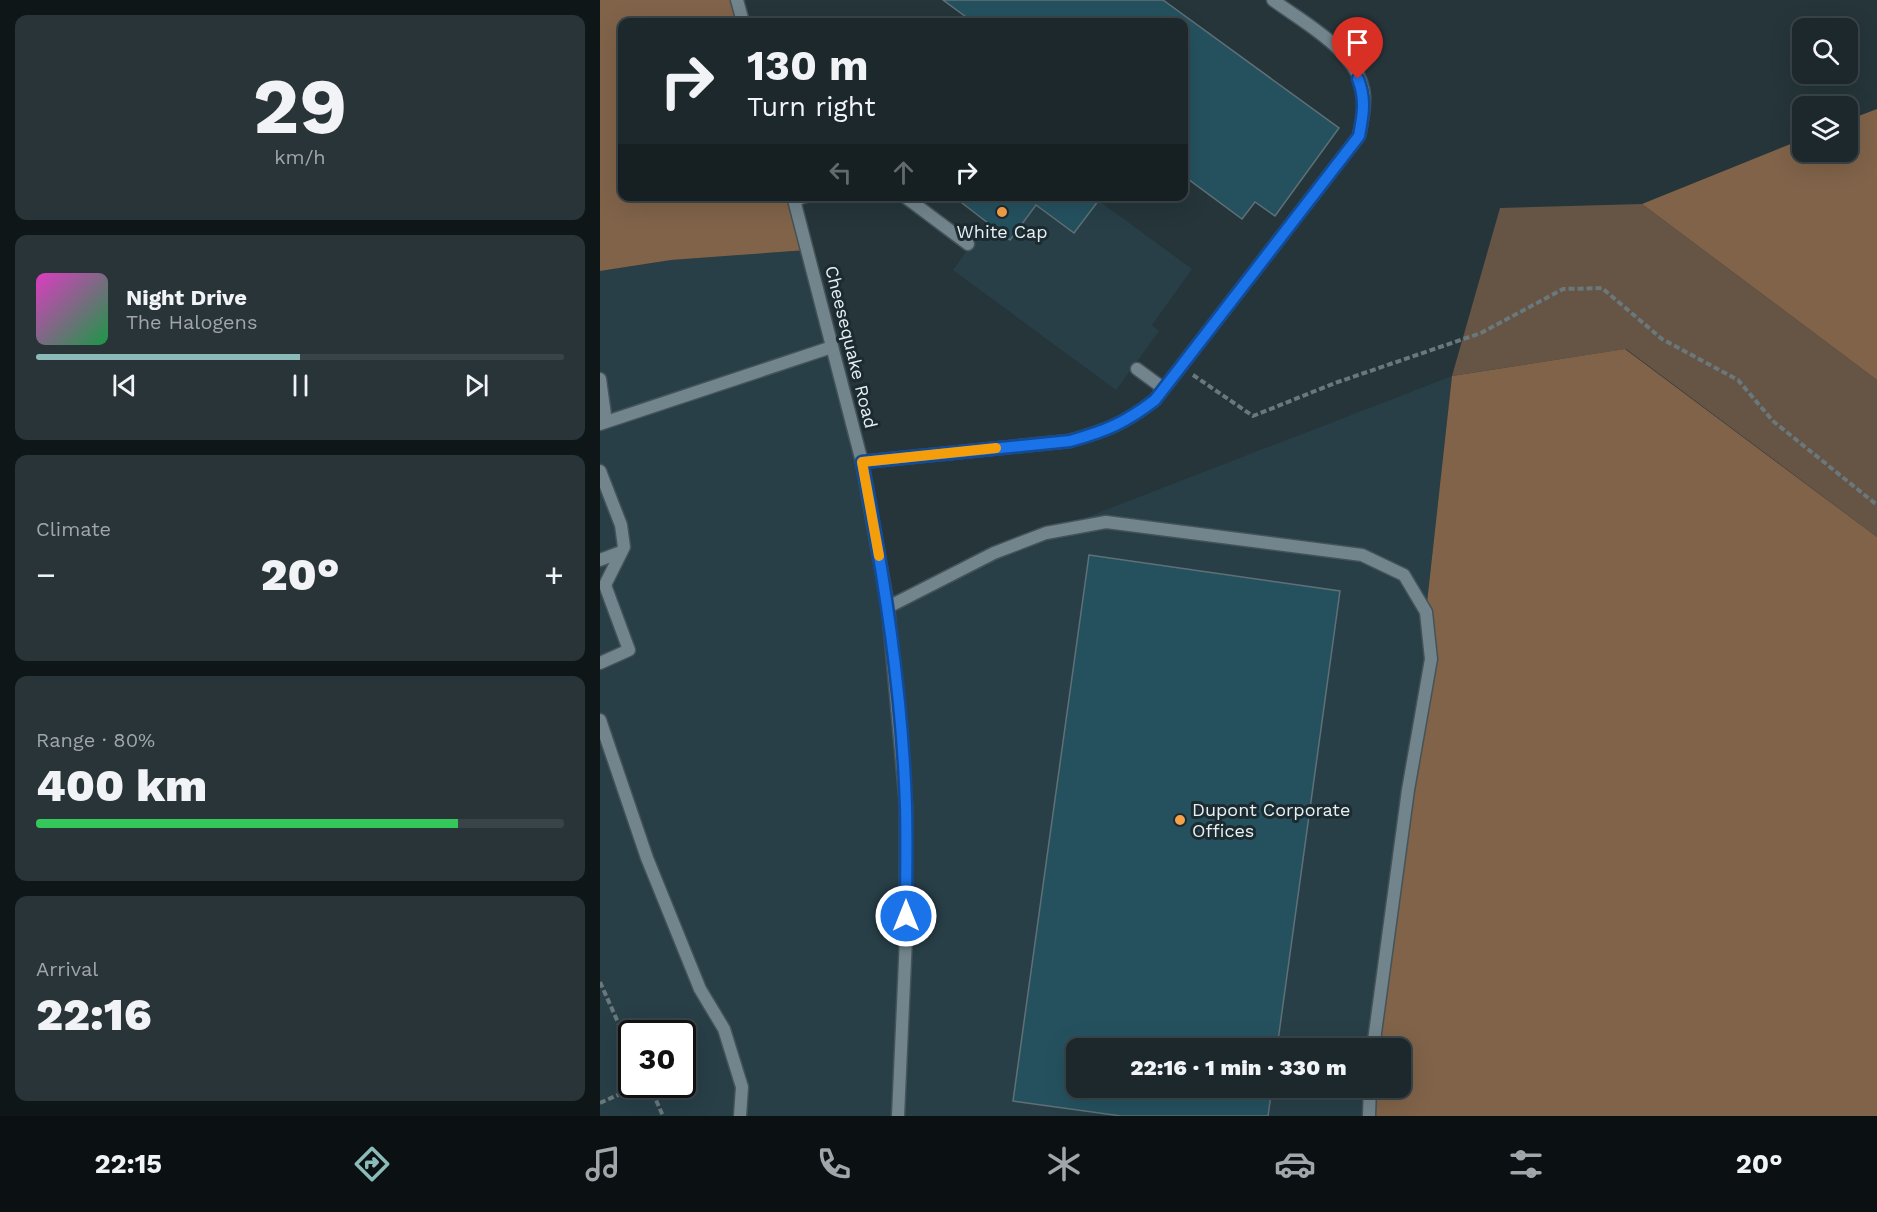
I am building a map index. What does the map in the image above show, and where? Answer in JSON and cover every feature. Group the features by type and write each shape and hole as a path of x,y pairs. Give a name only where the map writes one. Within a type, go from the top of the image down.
{"street":[{"path":"737,0 742,18"},
{"path":"862,462 1070,441 1098,434 1127,421 1155,400 1359,136 1364,114 1364,93 1353,66 1336,47 1273,0"},
{"name":"Cheesequake Road","path":"799,201 832,347 862,462 888,607 906,805 906,938 898,1116"},
{"path":"911,201 968,244"},
{"path":"600,379 603,423 832,347"},
{"path":"1137,369 1163,388"},
{"path":"600,471 621,525 624,547 604,585 629,650 600,663"},
{"path":"888,607 994,553 1046,533 1106,522 1362,555 1404,575 1426,612 1431,659 1408,790 1374,1038"},
{"path":"600,560 621,552"},
{"path":"600,720 647,858 700,989 724,1029 742,1087 740,1116"},
{"path":"1369,1116 1370,1098"}],"path":[{"path":"1180,366 1253,416 1335,383 1481,333 1563,289 1602,288 1662,339 1738,380 1773,421 1877,506"},
{"path":"600,982 618,1022"},
{"path":"600,1103 618,1095"},
{"path":"655,1098 663,1116"}],"shaded area":[{"path":"600,0 737,0 742,18 618,18 618,201 794,201 807,250 671,260 600,271"},
{"path":"1877,109 1877,380 1642,204 1792,143 1792,162 1858,162 1858,116"},
{"path":"1099,201 1192,269 1152,325 1159,331 1116,390 953,270 985,226 988,228 1036,205 1074,233"},
{"path":"1642,204 1877,380 1877,537 1626,349 1452,376 1500,208"},
{"path":"807,250 832,347 888,607 1046,533 1452,376 1426,612 1431,659 1374,1038 1066,1038 1066,1098 1370,1098 1369,1116 600,1116 600,271 671,260"},
{"path":"1625,349 1877,537 1877,1116 1369,1116 1370,1098 1411,1098 1411,1038 1374,1038 1431,659 1426,612 1452,376"}],"building":[{"path":"943,0 1163,0 1188,18 968,18"},
{"path":"1188,18 1339,128 1275,216 1255,202 1242,219 1188,179"},
{"name":"White Cap","path":"959,201 1098,201 1074,233 1036,205 1010,240"},
{"name":"Dupont Corporate Offices","path":"1089,555 1340,591 1278,1038 1066,1038 1066,1098 1271,1098 1268,1116 1121,1116 1013,1101"}],"slow traffic":[{"path":"879,556 862,462 996,448"}],"place":[{"name":"White Cap","path":"1002,212"},
{"name":"Dupont Corporate Offices","path":"1180,820"}],"route":[{"path":"906,916 906,805 896,679 888,607 862,462 1070,441 1098,434 1127,421 1155,400 1359,136 1364,114 1364,93 1358,79"}]}
